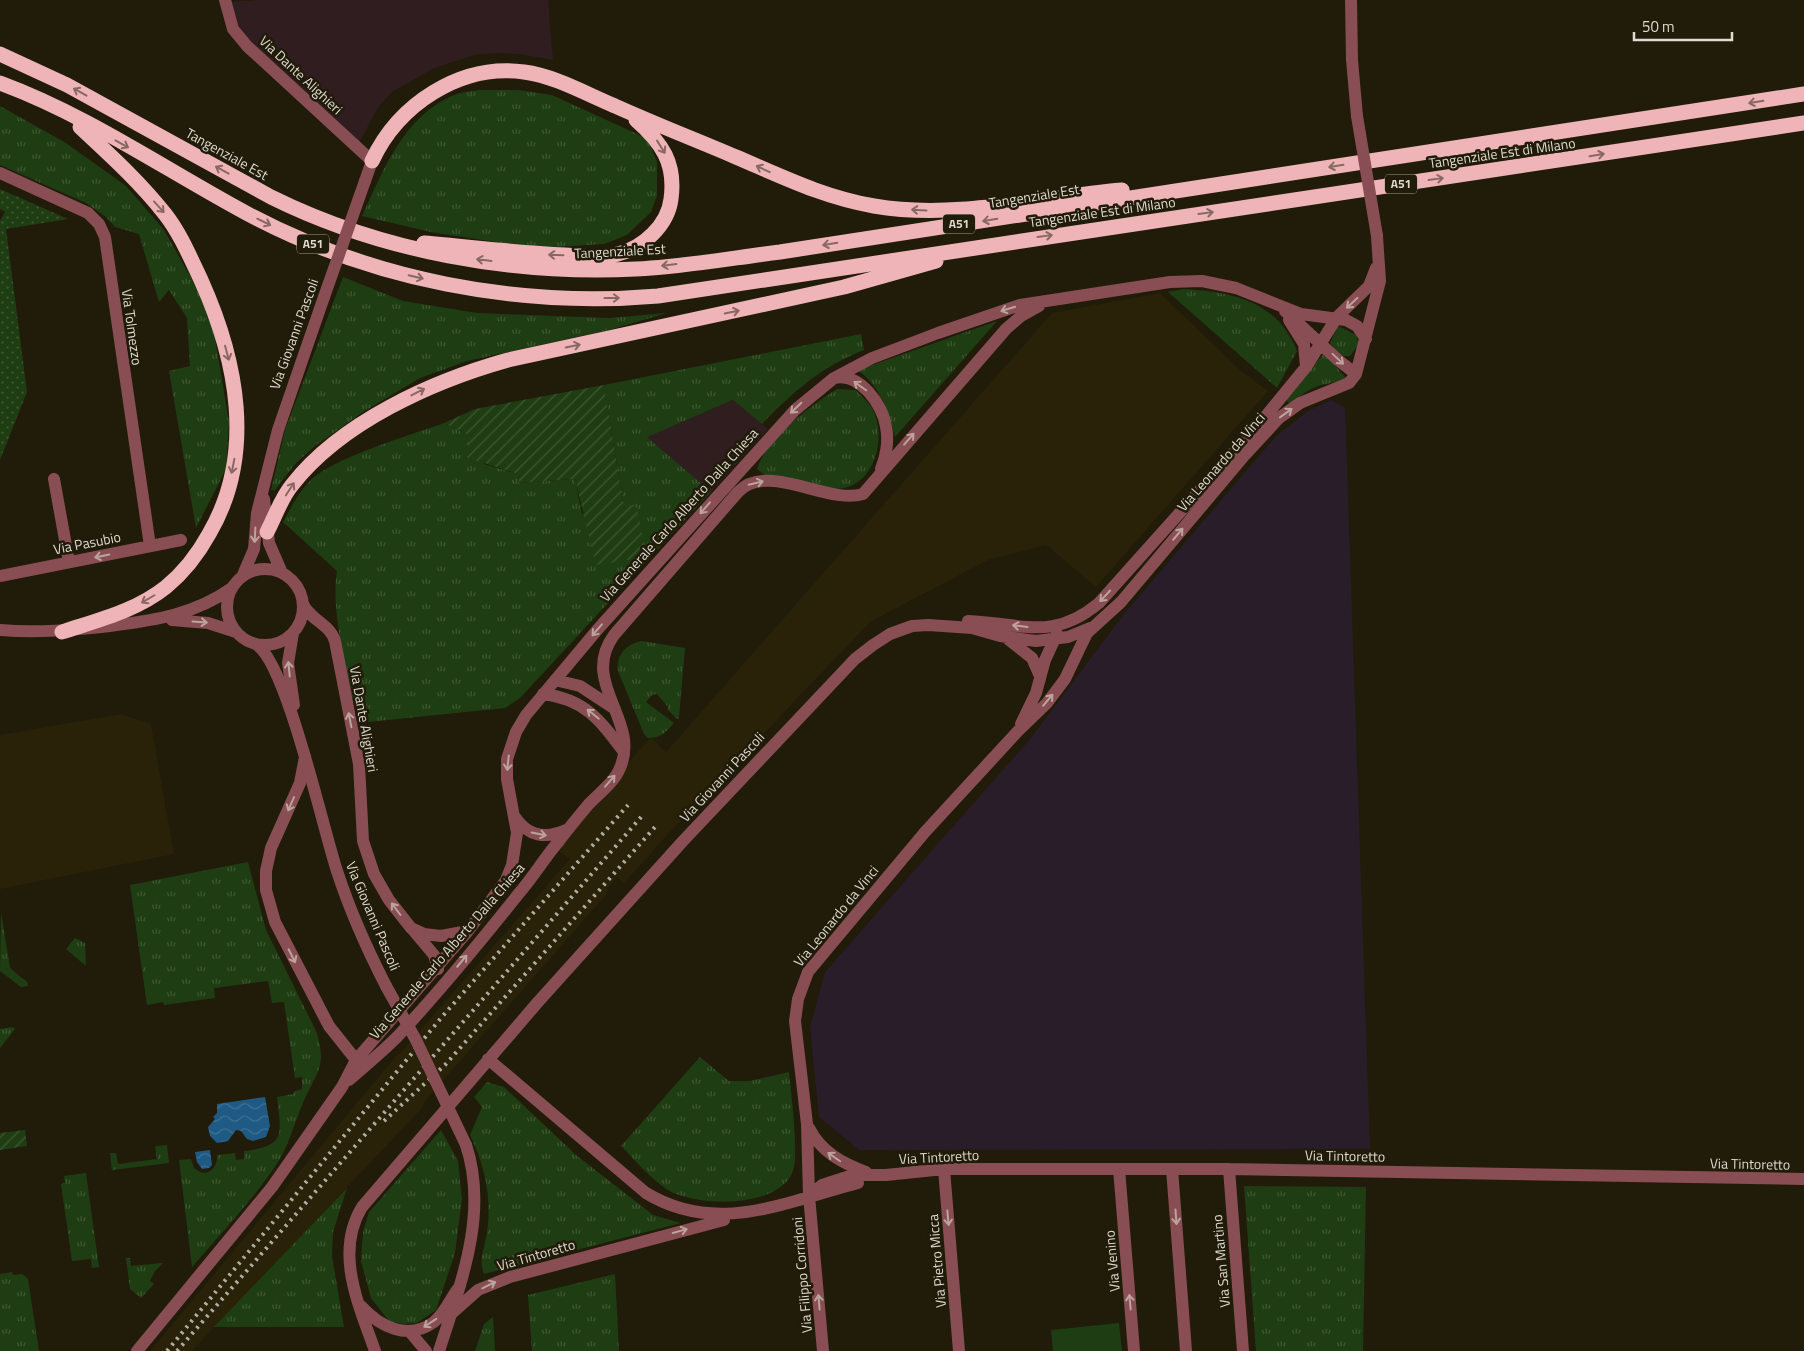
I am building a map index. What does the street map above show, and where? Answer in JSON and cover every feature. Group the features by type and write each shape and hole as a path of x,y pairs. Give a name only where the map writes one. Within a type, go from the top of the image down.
{"highway":[{"name":"Tangenziale Est","path":"0,54 68,85 288,206 362,234 441,255 556,270 637,269 780,252 1280,174"},
{"path":"372,161 392,127 424,98 451,83 478,74 512,70 553,80 791,182 832,197 876,206 922,210 962,210 1073,194 1280,174"},
{"name":"A51","path":"0,83 62,111 247,214 300,238 368,264 402,274 482,290 550,297 632,298 658,296 997,244"},
{"name":"Tangenziale Est di Milano","path":"1280,174 1804,94"},
{"path":"62,111 123,167 165,214 180,238 219,322 232,370 238,418 236,452 223,504 214,525 191,561 167,586 146,601 119,614 62,632"},
{"path":"385,240 525,253 600,256 618,254 633,248 651,236 662,224 671,202 672,181 666,153 655,137 628,112"},
{"name":"Tangenziale Est di Milano","path":"997,244 1804,123"},
{"path":"267,532 291,486 330,448 392,406 430,386 466,372 508,360 844,287 997,244"}],"street":[{"name":"Via Dante Alighieri","path":"225,0 233,29 247,46 372,161"},
{"name":"Via Leonardo da Vinci","path":"809,1196 807,1124 796,1022 798,999 808,972 925,832 1018,731 1047,703 1065,679 1086,633 1121,602 1244,456 1279,418 1300,403 1349,383 1356,374 1380,281 1377,236 1358,116 1352,60 1351,0"},
{"name":"Via Giovanni Pascoli","path":"242,577 254,549 257,513 285,406 372,161"},
{"name":"Via Tolmezzo","path":"0,172 88,213 100,224 150,546"},
{"name":"Via Leonardo da Vinci","path":"1018,731 1036,692 1040,676 1057,638 1068,624 1098,603 1261,422 1306,367 1337,317 1369,286 1379,256"},
{"name":"Via Generale Carlo Alberto Dalla Chiesa","path":"137,1351 272,1187 342,1087 356,1060 438,963 468,931 509,874 516,842 515,817 507,775 508,756 522,720 737,472 795,410 834,378 872,358 920,339 1020,305 1170,282 1202,281 1236,288 1301,314 1337,317 1358,326 1366,339"},
{"name":"Via Generale Carlo Alberto Dalla Chiesa","path":"342,1087 396,1038 521,892 568,829 615,777 621,766 624,752 623,730 602,672 603,659 609,642 741,489 755,482 768,481 848,496 859,495 868,490 905,444 1006,329 1029,311 1055,299"},
{"path":"1279,306 1304,344 1306,367"},
{"name":"Via Generale Carlo Alberto Dalla Chiesa","path":"1279,306 1356,374"},
{"path":"834,378 847,378 864,388 877,403 885,421 887,435 885,458 879,473 868,490"},
{"path":"54,479 70,562"},
{"name":"Via Giovanni Pascoli","path":"263,491 267,532 271,548 282,573"},
{"name":"Via Pasubio","path":"0,576 181,540"},
{"path":"162,620 205,605 232,588 242,577 261,569 282,573 296,585 303,604 301,620 293,633 277,644 257,645 244,640 236,632 227,612 228,599 232,588"},
{"name":"Via Dante Alighieri","path":"303,604 308,612 331,632 335,641 359,764 363,834 366,853 386,895 432,952 438,963"},
{"path":"0,630 62,632 162,620 208,623 236,632"},
{"name":"Via Leonardo da Vinci","path":"912,626 944,621 1040,628 1052,628 1068,624"},
{"name":"Via Giovanni Pascoli","path":"375,1350 359,1303 349,1262 350,1238 357,1215 376,1188 488,1059 683,841 855,659 890,634 912,626 946,624 1036,641 1057,638 1092,627"},
{"name":"Via Leonardo da Vinci","path":"1040,628 1057,638"},
{"name":"Via Giovanni Pascoli","path":"293,633 288,663 299,735"},
{"path":"1004,636 1029,654 1035,662 1040,676"},
{"path":"1057,638 1070,650 1072,664"},
{"name":"Via Giovanni Pascoli","path":"257,645 265,652 273,664 299,735 343,887 371,956 416,1040 466,1145 475,1179 474,1216 469,1250 439,1351"},
{"path":"555,680 580,686 615,709"},
{"path":"543,694 567,698 580,704 600,720 624,752"},
{"name":"Via Giovanni Pascoli","path":"305,757 300,783 271,848 266,871 266,890 274,922 328,1026 356,1060"},
{"path":"515,817 527,831 540,836 558,834 568,829"},
{"path":"411,928 424,934 441,936 468,931"},
{"path":"438,963 438,989"},
{"name":"Via Tintoretto","path":"488,1059 646,1193 657,1199 700,1214 726,1215 755,1211"},
{"path":"356,1060 370,1061"},
{"name":"Via Tintoretto","path":"807,1124 816,1143 846,1164 873,1175"},
{"name":"Via Tintoretto","path":"809,1196 822,1185 853,1175 886,1175 944,1169 1228,1169 1804,1179"},
{"name":"Via Pietro Micca","path":"944,1169 959,1351"},
{"name":"Via Venino","path":"1119,1169 1134,1351"},
{"path":"1172,1169 1186,1351"},
{"name":"Via San Martino","path":"1228,1169 1243,1351"},
{"name":"Via Tintoretto","path":"451,1314 478,1290 510,1277 886,1175"},
{"name":"Via Filippo Corridoni","path":"809,1196 823,1351"},
{"path":"410,1332 434,1321 444,1310 459,1285"},
{"path":"359,1303 383,1325 410,1332 426,1351"}],"shaded area":[{"path":"259,0 548,0 553,60 518,54 497,53 475,55 434,68 392,92 377,109 358,145 235,28 228,2"},
{"path":"1160,293 1240,370 1268,391 1096,587 1046,545 988,560 870,622 670,832 624,883 617,877 609,887 606,895 424,1102 421,1109 192,1351 150,1351 396,1056 570,859 556,849 556,846 649,739 653,739 666,752 1052,313"},
{"path":"734,400 768,429 711,492 646,437"},
{"path":"1331,400 1345,407 1370,1149 859,1150 819,1117 810,1027 825,972 1030,739 1124,614 1275,437 1308,411"},
{"path":"121,714 151,724 174,854 0,889 0,735"}],"green space":[{"path":"481,90 518,90 552,95 648,139 657,162 657,196 651,212 627,235 604,244 555,247 515,245 431,232 362,216 378,180 397,146 421,117 436,105 454,95"},
{"path":"0,106 66,143 126,186 164,230 211,313 229,423 226,469 196,528 169,371 190,366 187,318 169,290 159,302 139,234 115,227 106,217 86,203 0,165"},
{"path":"0,189 68,219 6,229 27,392 0,460 0,221 5,212 0,209"},
{"path":"343,277 403,301 477,313 609,318 667,313 609,330 467,361 420,378 363,412 315,446 296,463 275,490 271,490 285,430"},
{"path":"1184,289 1220,293 1251,302 1265,310 1278,321 1297,351 1277,388 1168,292"},
{"path":"997,321 895,437 890,418 878,392 858,370"},
{"path":"1338,326 1356,335 1359,344 1350,356 1340,356 1330,343"},
{"path":"861,334 864,350 821,372 785,401 762,424 733,400 647,437 711,492 520,698 505,708 358,723 338,627 336,607 337,571 283,522 302,490 321,472 373,448 444,423 470,436 484,464 518,474 519,483 575,479 582,514 623,502 604,385"},
{"path":"1324,353 1346,378 1314,388 1290,404 1286,400"},
{"path":"604,385 623,502 637,508 647,557 596,565 575,479 519,483 518,474 466,457 470,436 444,423 475,409"},
{"path":"837,389 856,390 873,410 878,425 879,437 874,461 860,480 850,486 831,489 766,476 757,469 762,457 770,446 791,424"},
{"path":"642,641 685,648 679,718 677,719 667,709 668,707 657,694 652,695 646,702 674,723 663,734 653,738 648,738 644,734 618,671 620,655 623,651 636,642"},
{"path":"248,862 266,930 316,1031 321,1061 280,1159 249,1201 192,1267 179,1160 191,1159 194,1168 203,1173 213,1168 216,1164 217,1155 235,1153 236,1160 244,1159 244,1151 268,1146 278,1136 280,1129 277,1097 293,1094 295,1091 302,1089 302,1077 295,1078 284,1002 272,1003 268,981 214,988 215,998 164,1005 163,1002 147,1005 130,885"},
{"path":"1,912 10,968 27,982 28,986 21,987 0,971"},
{"path":"75,938 85,943 86,966 66,949"},
{"path":"13,1027 15,1029 0,1048 0,1029"},
{"path":"700,1057 729,1081 750,1081 789,1072 794,1123 795,1163 793,1171 785,1183 771,1192 754,1198 735,1201 695,1199 678,1195 653,1179 621,1146"},
{"path":"487,1082 504,1087 576,1155 653,1215 681,1223 484,1274 482,1259 487,1232 488,1195 480,1158 470,1135 482,1107 474,1097"},
{"path":"25,1130 27,1146 0,1150 0,1133"},
{"path":"441,1130 458,1161 462,1199 455,1253 436,1310 417,1323 403,1324 389,1321 371,1298 361,1261 363,1232 369,1212"},
{"path":"167,1145 169,1163 112,1170 110,1153 116,1153 118,1164 157,1159 155,1146"},
{"path":"86,1173 99,1267 92,1268 91,1259 72,1261 61,1184 65,1183 64,1176"},
{"path":"1244,1186 1366,1187 1363,1351 1256,1351"},
{"path":"347,1188 333,1232 332,1256 344,1327 214,1327"},
{"path":"126,1258 130,1258 131,1266 163,1263 155,1271 150,1281 154,1284 141,1298 130,1289"},
{"path":"12,1272 13,1275 22,1274 28,1279 39,1351 0,1351 0,1274"},
{"path":"615,1274 619,1351 532,1351 528,1295"},
{"path":"493,1317 495,1351 475,1351 484,1324"},
{"path":"1119,1323 1122,1351 1053,1351 1051,1330"}],"water":[{"path":"265,1097 270,1126 266,1137 253,1141 247,1139 241,1131 236,1130 228,1141 217,1143 210,1136 208,1127 215,1119 213,1117 217,1113 217,1104"},
{"path":"210,1150 212,1165 209,1168 202,1169 197,1162 195,1152"}],"railway":[{"path":"167,1351 441,1018 628,805"},
{"path":"177,1351 642,816"},
{"path":"384,1121 445,1065 655,827"}]}
